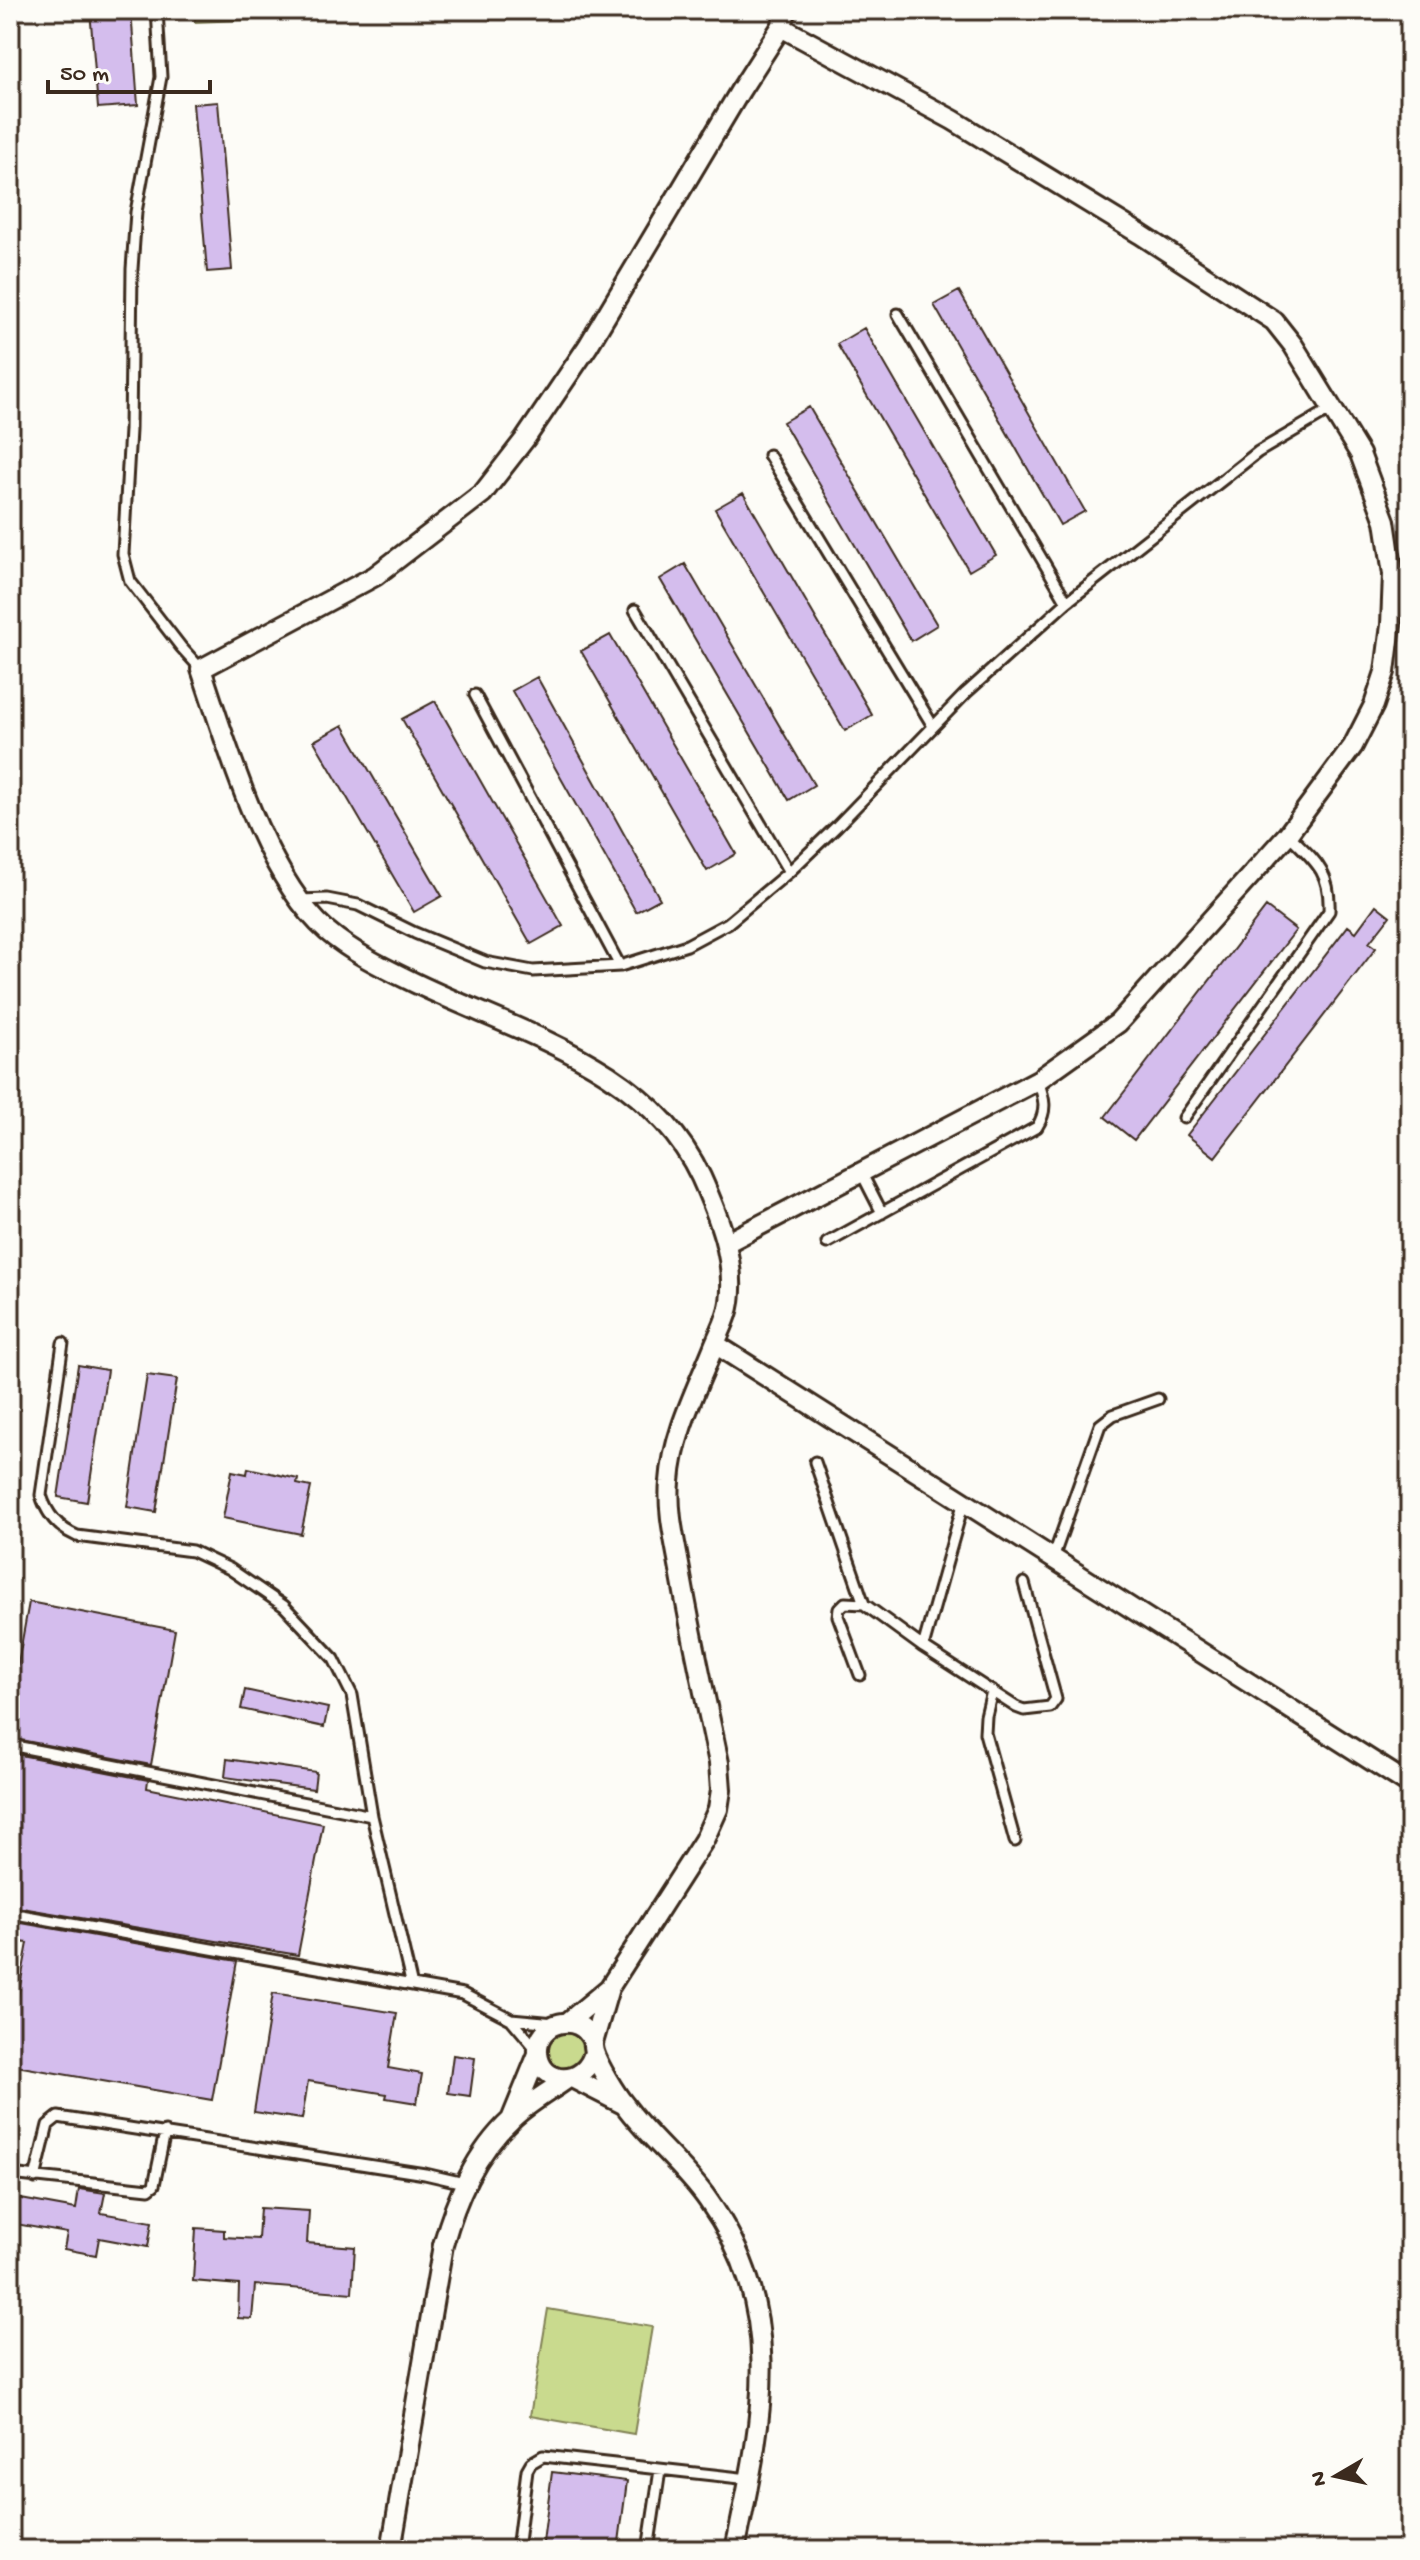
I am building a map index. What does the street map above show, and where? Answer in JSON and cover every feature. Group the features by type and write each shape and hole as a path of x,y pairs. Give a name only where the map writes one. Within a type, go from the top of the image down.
{"street":[{"path":"391,2550 443,2245 464,2183 486,2149 511,2120 588,2069 609,1988 704,1840 718,1809 721,1790 719,1763 684,1594 670,1506 670,1482 680,1427 727,1320 731,1276 726,1243 699,1174 661,1115 624,1084 589,1062 369,961 325,929 282,873 258,823 201,669 375,576 483,493 525,439 588,346 784,18 1274,321 1293,345 1360,454 1385,521 1393,574 1391,625 1385,672 1374,705 1353,746 1288,834 1118,1023 1038,1080 726,1243"},
{"path":"715,1344 1410,1785"},
{"path":"511,2120 544,2033 564,2023 609,1988"},
{"path":"564,2023 584,2029 623,2104 708,2199 738,2250 756,2307 763,2369 761,2416 735,2550"},
{"path":"538,2052 547,2072 570,2079 623,2104"}],"lane":[{"path":"157,10 161,77 136,212 134,240 130,430 123,554 130,581 201,669"},
{"path":"898,314 1067,602"},
{"path":"300,900 327,899 358,905 485,962 533,971 620,966 687,945 728,923 789,872 966,693 1067,602 1258,452 1333,408"},
{"path":"769,455 933,726"},
{"path":"635,610 789,872"},
{"path":"475,695 620,966"},
{"path":"1184,1118 1329,911 1330,891 1324,874 1288,834"},
{"path":"827,1243 1037,1127 1043,1118 1046,1103 1038,1080"},
{"path":"861,1172 882,1213"},
{"path":"63,1343 41,1495 50,1516 65,1531 77,1536 192,1551 230,1569 284,1606 334,1659 352,1695 372,1816 411,1982"},
{"path":"1053,1558 1100,1425 1113,1415 1158,1399"},
{"path":"815,1462 864,1604"},
{"path":"923,1647 964,1501"},
{"path":"860,1675 838,1616 839,1609 845,1603 864,1604 923,1647 1024,1710 1050,1707 1056,1699 1024,1583"},
{"path":"992,1691 985,1733 1015,1841"},
{"path":"10,1745 372,1816"},
{"path":"10,1913 411,1982 463,1994 511,2019 564,2023"},
{"path":"511,2019 538,2052"},
{"path":"35,2178 48,2125 58,2117 425,2174 464,2183"},
{"path":"10,2174 149,2189 154,2185 165,2132"},
{"path":"517,2550 527,2470 543,2456 749,2479"},
{"path":"648,2550 660,2470"}],"green space":[{"path":"195,10 313,10 314,17 195,22"},
{"path":"565,2033 578,2038 583,2051 578,2064 565,2069 552,2064 547,2051 552,2038"},
{"path":"548,2309 652,2327 634,2434 530,2416"}],"building":[{"path":"90,10 131,10 138,105 98,108"},
{"path":"218,102 232,270 207,272 193,104"},
{"path":"959,291 1085,511 1060,525 934,305"},
{"path":"864,328 996,555 969,571 837,344"},
{"path":"809,407 937,625 911,641 783,422"},
{"path":"743,493 872,715 845,731 715,509"},
{"path":"685,564 814,785 789,800 660,579"},
{"path":"610,635 736,854 707,871 581,651"},
{"path":"537,677 660,899 636,912 512,691"},
{"path":"435,701 563,926 531,944 402,719"},
{"path":"343,725 442,896 414,912 314,741"},
{"path":"1376,905 1390,916 1369,943 1376,948 1215,1157 1187,1135 1348,926 1356,932"},
{"path":"1266,907 1296,930 1134,1140 1105,1117"},
{"path":"78,1365 107,1370 87,1502 58,1497"},
{"path":"147,1375 177,1379 156,1512 127,1507"},
{"path":"248,1468 298,1479 297,1484 311,1487 301,1534 223,1518 232,1471 247,1474"},
{"path":"29,1602 175,1630 151,1765 10,1738 10,1708"},
{"path":"245,1690 328,1708 324,1727 241,1709"},
{"path":"10,1753 148,1780 147,1788 323,1824 298,1955 10,1906"},
{"path":"227,1759 316,1772 314,1789 225,1777"},
{"path":"10,1921 237,1961 212,2100 10,2065 10,2040 28,1943 10,1941"},
{"path":"273,1993 397,2013 388,2068 422,2074 417,2103 386,2098 387,2094 308,2081 302,2119 254,2112"},
{"path":"453,2055 475,2058 470,2096 448,2093"},
{"path":"79,2189 105,2193 101,2213 152,2222 148,2247 99,2238 96,2255 64,2249 67,2233 10,2223 10,2197 76,2209"},
{"path":"260,2208 309,2211 307,2243 355,2247 352,2293 255,2285 252,2319 238,2318 239,2285 193,2281 196,2228 224,2230 224,2237 258,2239"},
{"path":"552,2472 627,2481 618,2550 542,2550"}]}
